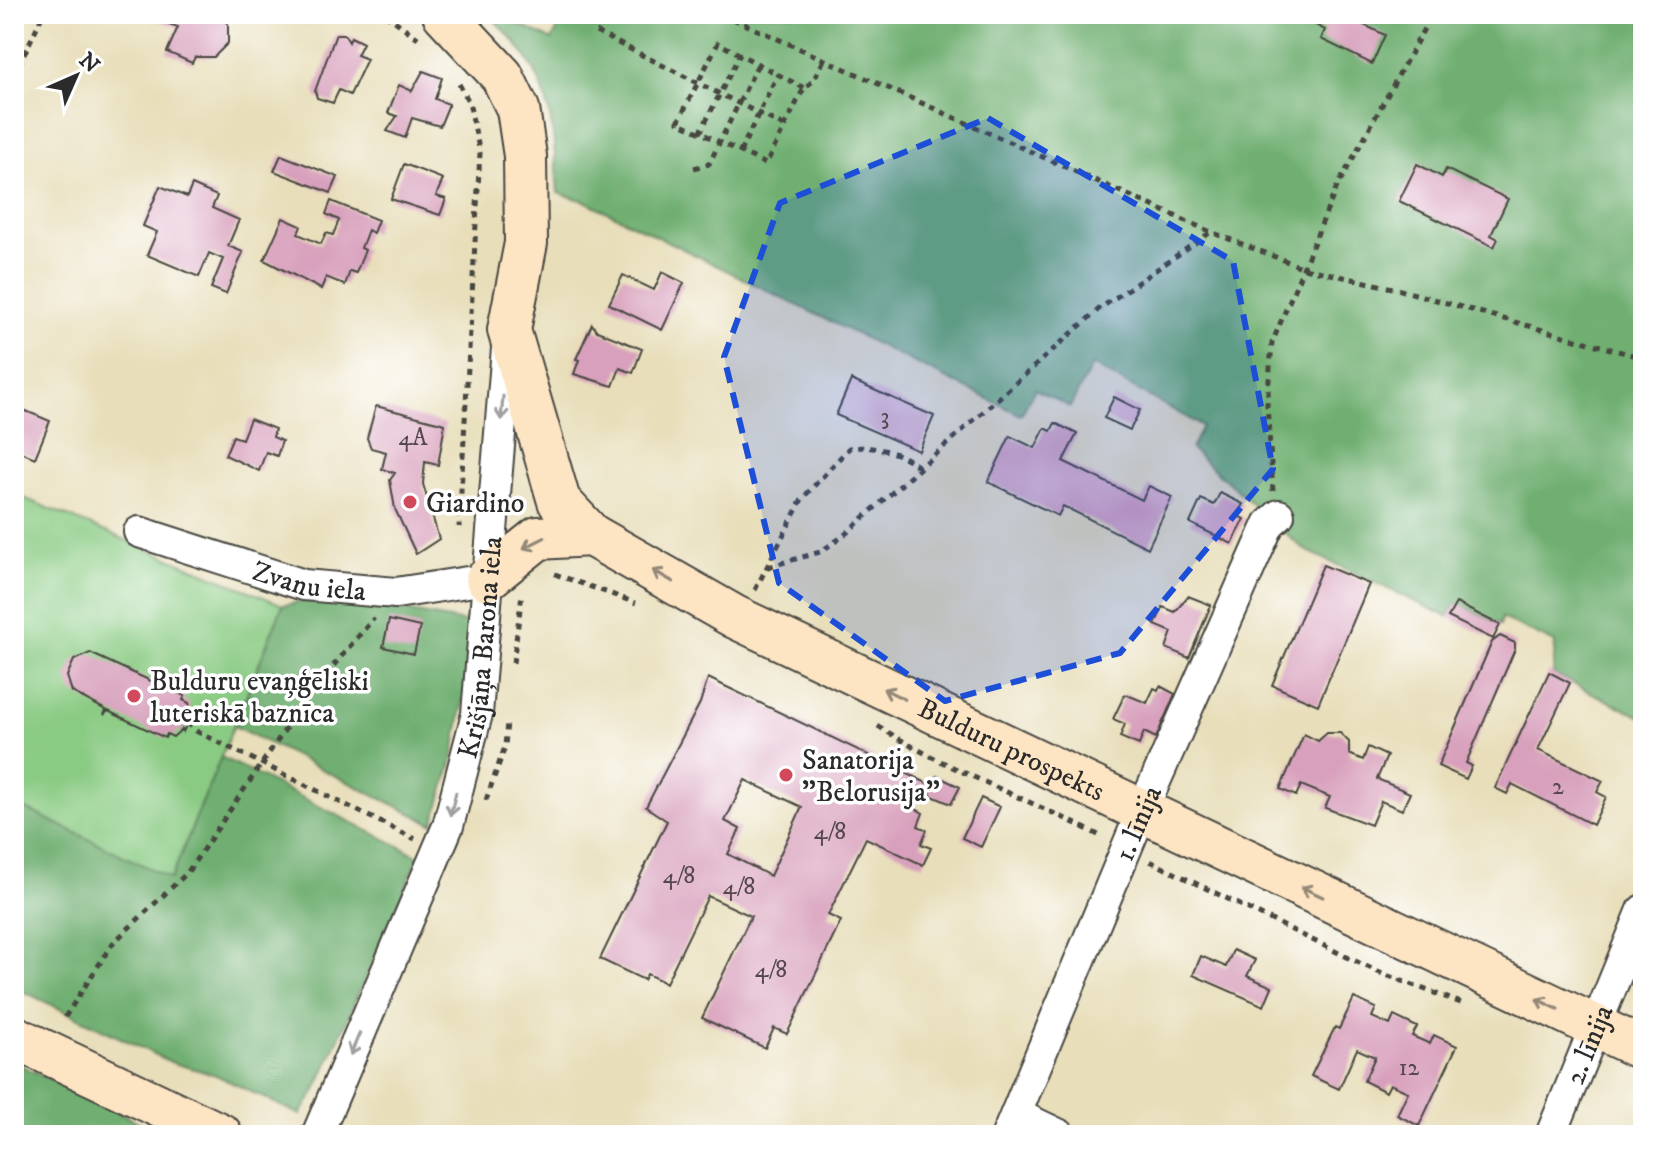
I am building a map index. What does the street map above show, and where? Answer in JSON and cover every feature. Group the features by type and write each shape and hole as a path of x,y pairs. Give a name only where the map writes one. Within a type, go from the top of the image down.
{"street":[{"name":"Krišjāņa Barona iela","path":"317,1135 448,826 477,714 505,583 509,330 526,243 525,156 518,109 502,76 434,28"},
{"name":"Bulduru prospekts","path":"509,330 559,501 591,535 735,617 1643,1049"},
{"name":"1. līnija","path":"1011,1124 1142,811 1269,524 1279,515"},
{"name":"Zvanu iela","path":"139,532 304,585 396,593 505,583"},
{"path":"505,583 538,538 591,535"},
{"name":"2. līnija","path":"1551,1135 1643,910"},
{"path":"14,1037 221,1135"},
{"path":"1011,1124 1060,1135"}],"path":[{"path":"14,76 43,14"},
{"path":"385,14 434,28"},
{"path":"722,14 1211,232 1304,268 1397,289 1643,358"},
{"path":"1279,515 1271,477 1267,405 1272,343 1349,163 1432,14"},
{"path":"596,32 784,126"},
{"path":"804,88 718,43 678,122 766,164 804,88 813,81 825,58"},
{"path":"700,133 740,54"},
{"path":"694,168 709,164 758,64"},
{"path":"740,152 778,74"},
{"path":"458,81 469,102 480,153 459,527"},
{"path":"922,470 896,453 863,446 849,448 802,499 767,567 820,552 922,470 1099,309 1211,232"},
{"path":"549,573 593,585 648,608"},
{"path":"505,583 511,677"},
{"path":"65,1017 113,943 187,873 310,693 396,593"},
{"path":"480,812 505,747 507,719"},
{"path":"869,720 905,744 1033,800 1378,972 1436,996 1473,1006"},
{"path":"187,723 196,731 437,851"}],"highlighted area":[{"path":"988,118 1233,261 1273,469 1120,653 945,701 779,583 724,357 780,203"}],"green space":[{"path":"487,14 497,14 552,40 565,14 1643,14 1643,718 1553,674 1555,643 1502,618 1500,625 1456,603 1448,617 1303,549 1191,449 1202,426 1092,365 1070,407 1035,389 1021,415 585,201 558,193 554,139 545,95 525,55"},
{"path":"14,494 283,605 171,879 14,803"},
{"path":"330,597 476,624 453,759 433,824 234,726 283,605"},
{"path":"221,757 419,856 315,1092 300,1115 216,1075 173,1063 27,993 14,990 14,803 171,879"},
{"path":"14,1062 165,1135 14,1135"}],"building":[{"path":"140,14 218,14 228,24 228,43 214,57 195,57 192,63 167,52 178,27"},
{"path":"1319,14 1357,14 1354,20 1385,35 1372,64 1321,39 1325,30 1314,24"},
{"path":"336,34 344,34 349,42 351,37 363,43 357,55 367,59 350,95 339,90 333,103 317,98 315,91"},
{"path":"423,71 442,78 435,99 449,104 440,126 412,118 405,138 387,131 397,116 388,113 399,85 412,91"},
{"path":"281,155 338,177 331,193 274,171"},
{"path":"404,164 443,179 436,196 446,199 440,215 391,199"},
{"path":"1417,164 1442,177 1446,169 1508,199 1491,235 1498,239 1494,247 1399,201"},
{"path":"192,185 217,196 212,208 239,220 228,246 243,252 226,294 211,288 223,259 209,253 199,277 147,255 157,232 143,226 160,186 187,197"},
{"path":"331,201 378,220 373,233 368,230 361,248 365,250 356,273 350,271 345,285 326,277 321,289 264,260 283,218 301,226 298,234 321,244 326,233 333,235 339,220 326,214"},
{"path":"662,272 684,283 662,330 609,304 623,275 654,290"},
{"path":"592,324 597,331 642,349 633,373 620,368 613,386 574,374 579,360 576,359"},
{"path":"851,380 934,416 919,451 836,415"},
{"path":"1114,397 1140,410 1130,430 1104,418"},
{"path":"14,406 50,421 35,458 14,449"},
{"path":"376,406 445,424 438,465 425,462 423,484 439,539 416,554 395,509 390,480 395,473 382,469 386,452 371,448 367,438"},
{"path":"250,419 275,429 273,437 282,441 277,456 266,452 259,471 225,455 233,436 242,439"},
{"path":"1055,423 1077,434 1063,461 1142,500 1149,486 1172,497 1148,548 1063,506 1058,516 988,482 1010,436 1035,448 1045,428 1051,431"},
{"path":"1220,493 1243,504 1237,516 1245,519 1232,544 1190,523 1201,499 1214,505"},
{"path":"1323,565 1369,584 1318,705 1272,685"},
{"path":"1188,596 1211,605 1189,658 1166,648 1172,632 1155,625 1163,607 1175,612"},
{"path":"1456,603 1500,625 1493,639 1448,617"},
{"path":"389,620 420,627 414,654 383,647"},
{"path":"1500,636 1515,643 1515,649 1466,763 1472,766 1466,779 1438,766 1492,642"},
{"name":"Bulduru evaņģēliski luteriskā baznīca","path":"90,653 153,682 157,677 155,683 185,696 183,700 189,703 191,710 188,716 191,715 183,732 182,729 173,737 167,734 165,738 108,711 104,715 106,710 72,692 67,676 74,660"},
{"path":"1549,672 1570,683 1538,750 1603,781 1597,792 1606,797 1593,825 1512,784 1507,794 1495,788"},
{"path":"708,678 933,786 929,795 922,792 914,808 923,813 918,826 927,830 921,844 931,848 923,865 866,838 828,915 841,921 787,1034 774,1028 765,1048 702,1018 751,916 708,896 666,983 647,974 644,980 600,959 667,821 646,807 700,703","holes":["745,780 802,807 770,876 728,854 740,829 725,821"]},
{"path":"1160,686 1175,694 1156,738 1144,732 1139,745 1120,737 1125,724 1113,719 1125,694 1147,703 1154,688 1158,690"},
{"path":"1327,733 1340,733 1349,742 1349,754 1363,760 1368,747 1387,756 1377,779 1410,793 1402,810 1381,801 1371,825 1325,808 1330,797 1301,785 1296,796 1280,789 1304,734 1318,741"},
{"path":"937,776 960,787 951,804 930,795"},
{"path":"981,798 1000,807 981,847 962,838"},
{"path":"1233,950 1255,960 1247,976 1272,987 1264,1006 1193,975 1201,956 1226,967"},
{"path":"1354,998 1376,1008 1372,1017 1390,1025 1394,1016 1417,1027 1412,1036 1430,1044 1434,1035 1457,1046 1419,1126 1397,1115 1408,1092 1390,1084 1386,1092 1364,1081 1375,1057 1357,1049 1339,1089 1311,1076 1335,1027 1339,1029"}],"place":[{"name":"Giardino","path":"410,502"},
{"name":"Bulduru evaņģēliski luteriskā baznīca","path":"134,696"},
{"name":"Sanatorija \"Belorusija\"","path":"786,775"}]}
